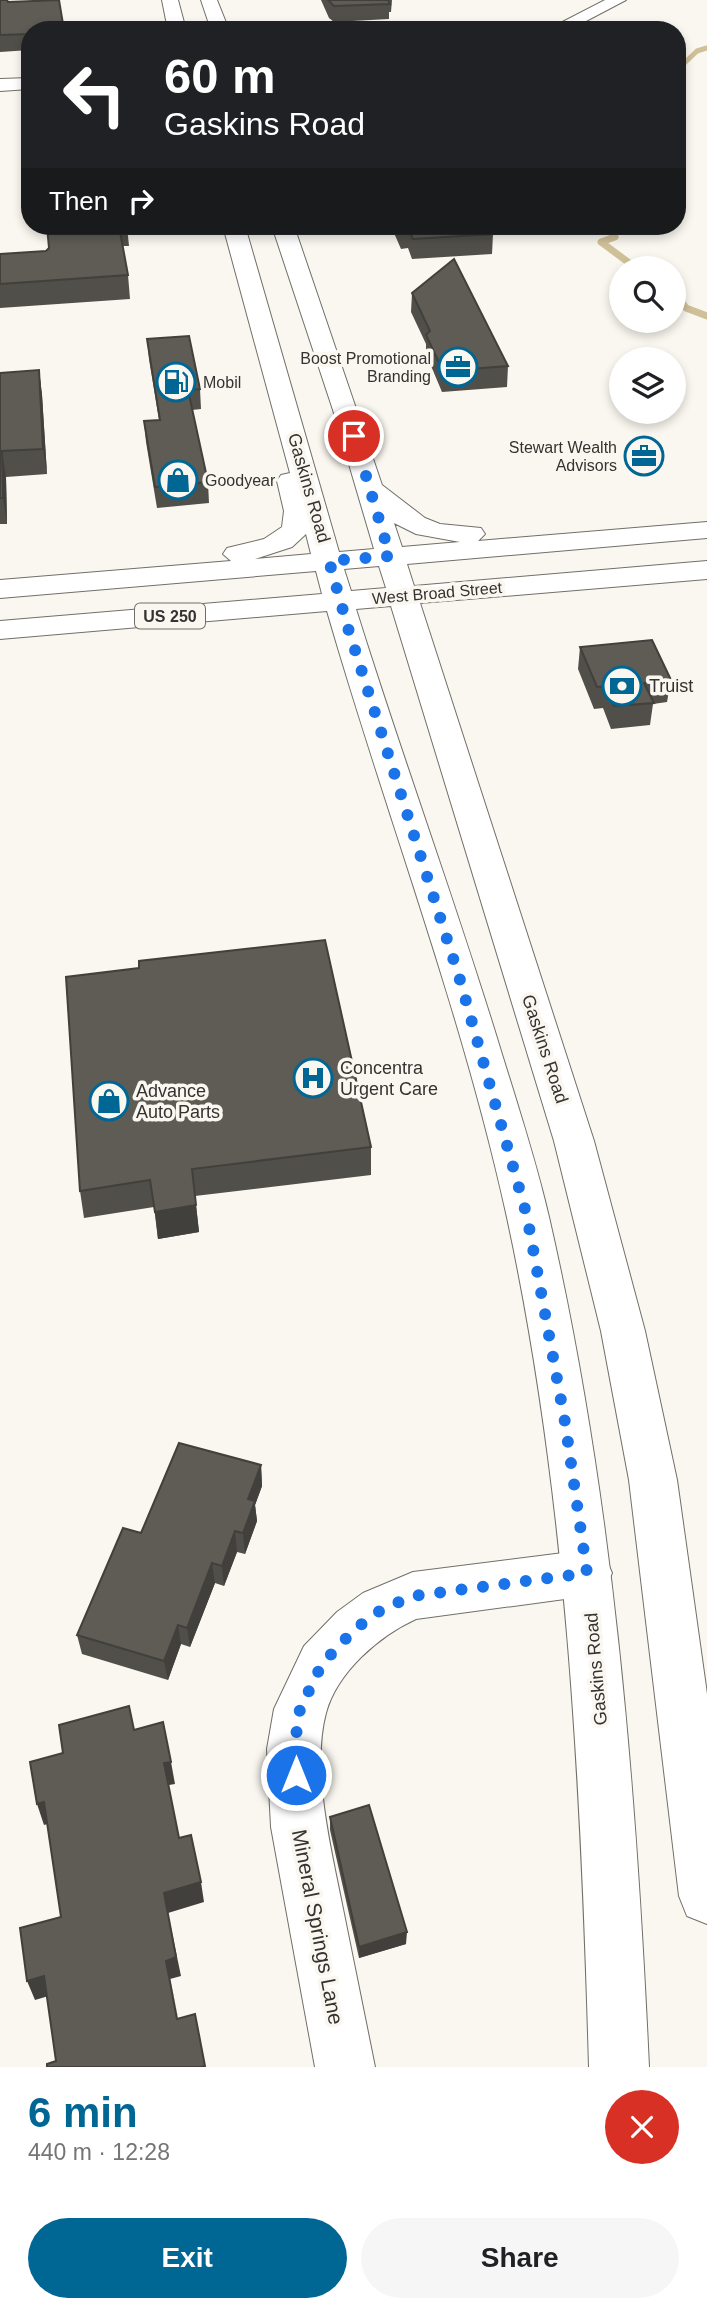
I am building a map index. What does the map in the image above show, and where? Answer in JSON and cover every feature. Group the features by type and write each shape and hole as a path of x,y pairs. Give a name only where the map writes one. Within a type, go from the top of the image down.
{"main road":[{"path":"170,0 175,21"},
{"path":"209,0 217,21"},
{"path":"574,21 618,0"},
{"path":"0,85 21,84"},
{"name":"Gaskins Road","path":"237,235 339,601 441,916 524,1203 565,1422 587,1573 601,1714 613,1888 619,2067"},
{"name":"Gaskins Road","path":"286,235 346,410 488,874 574,1141 623,1331 653,1480 707,1896"},
{"path":"14,587 174,559 249,552 285,538 292,532 298,519 280,446 289,419"},
{"path":"370,488 403,519 414,525 454,534 677,517 707,519"},
{"name":"US 250","path":"14,587 707,530"},
{"name":"West Broad Street","path":"0,630 707,570"},
{"name":"Mineral Springs Lane","path":"345,2067 299,1827 295,1762 300,1709 322,1664 355,1629 381,1610 413,1596 587,1573"}],"building":[{"path":"0,0 59,0 62,21 21,21 21,34 0,35"},
{"path":"328,0 388,0 390,4 334,6"},
{"path":"48,235 121,235 128,275 0,284 0,254 46,251 49,248"},
{"path":"411,235 477,235 413,239"},
{"path":"454,259 508,366 443,371 426,335 430,331 412,293"},
{"path":"189,336 200,389 188,390 208,482 155,487 144,421 160,420 147,339"},
{"path":"39,370 43,449 2,451 3,498 0,498 0,373"},
{"path":"652,640 671,680 644,683 654,703 614,706 606,686 597,687 580,647"},
{"path":"325,940 371,1147 192,1169 196,1205 155,1212 150,1180 80,1191 66,977 139,968 139,961"},
{"path":"179,1443 261,1465 248,1499 255,1501 243,1533 235,1531 222,1566 212,1563 187,1628 178,1625 164,1661 77,1635 123,1528 141,1533"},
{"path":"129,1706 134,1730 163,1722 171,1762 164,1763 179,1838 191,1835 201,1882 164,1893 176,1957 166,1961 177,2019 195,2014 205,2066 47,2067 47,2064 56,2061 44,1976 27,1981 20,1928 61,1917 44,1802 37,1804 30,1762 63,1753 59,1725"},
{"path":"369,1805 407,1932 359,1947 330,1817"}],"waterway":[{"path":"686,61 697,51 707,48"},
{"path":"613,235 615,237 601,242 620,256"},
{"path":"686,308 707,316"}],"place":[{"name":"Boost Promotional Branding","path":"458,367"},
{"name":"Mobil","path":"176,382"},
{"name":"Stewart Wealth Advisors","path":"644,456"},
{"name":"Goodyear","path":"178,480"},
{"name":"Truist","path":"622,686"},
{"name":"Concentra Urgent Care","path":"313,1078"},
{"name":"Advance Auto Parts","path":"109,1101"}],"route":[{"path":"296,1775 294,1749 300,1709 322,1664 355,1629 381,1610 413,1596 587,1573 565,1422 527,1216 460,980 339,601 329,561 390,556 354,436"}]}
